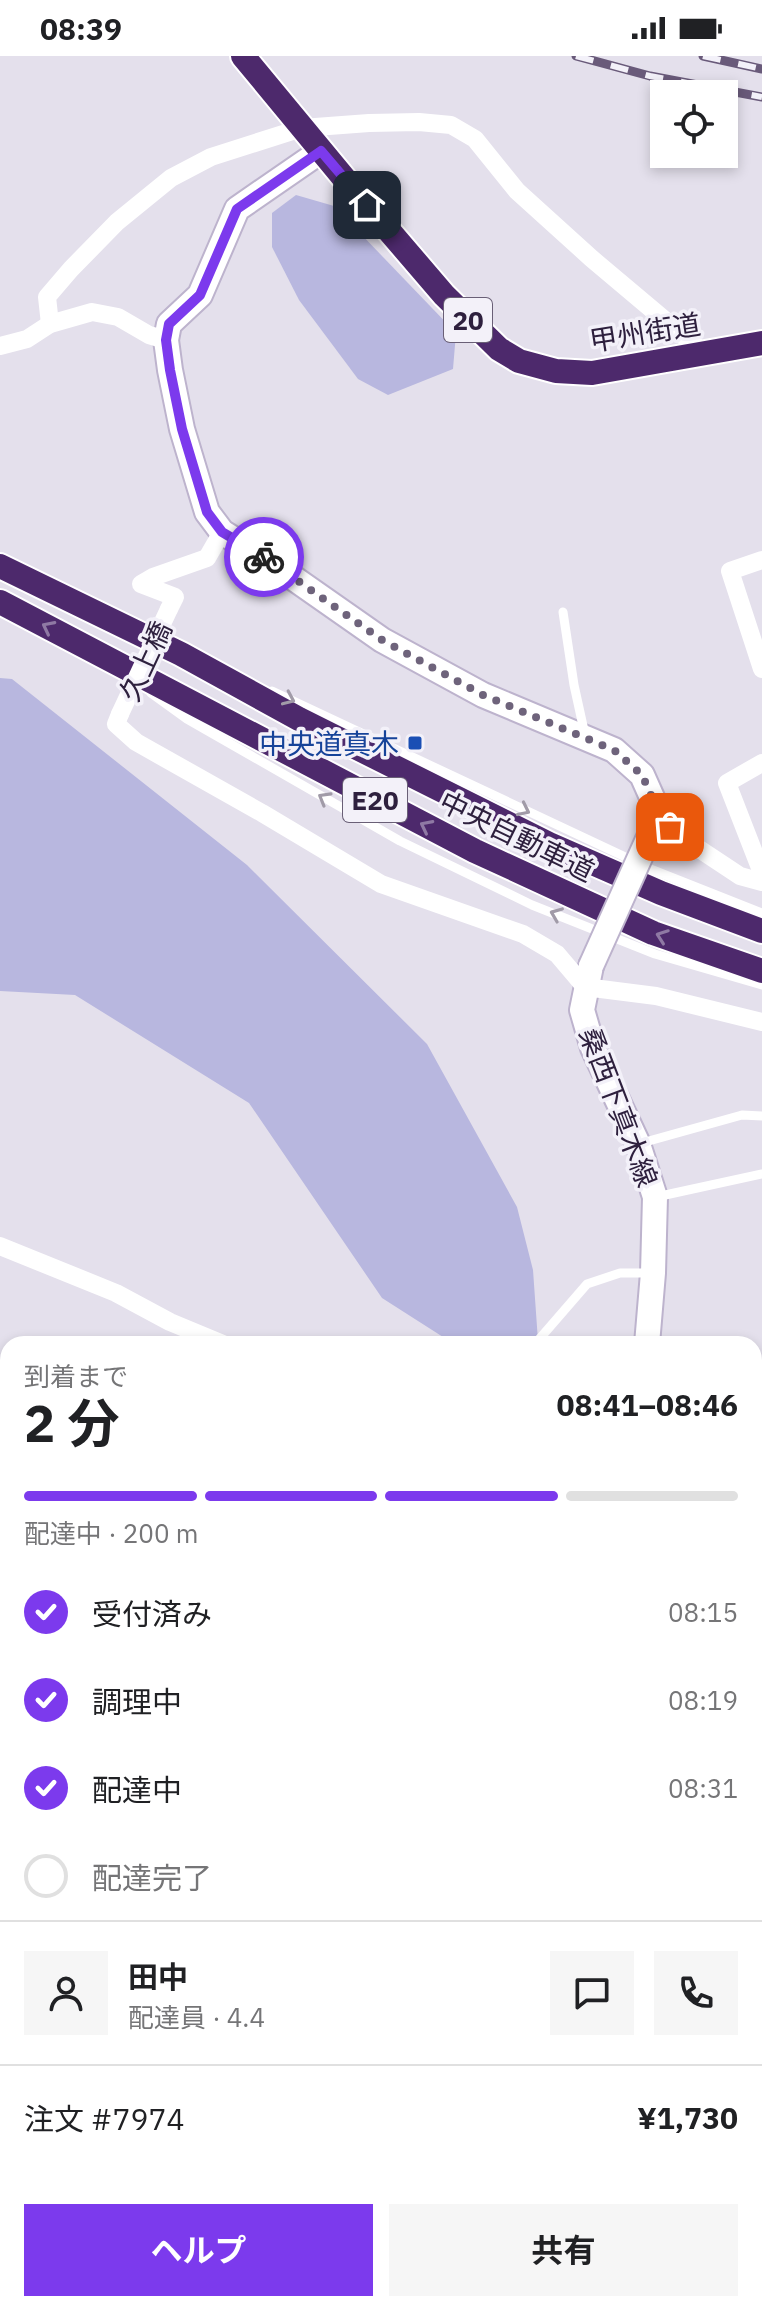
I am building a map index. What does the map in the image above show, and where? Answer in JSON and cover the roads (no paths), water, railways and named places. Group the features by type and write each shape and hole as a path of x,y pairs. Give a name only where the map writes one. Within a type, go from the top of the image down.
{"highway":[{"name":"甲州街道","path":"243,56 453,304 499,349 519,361 556,371 592,373 762,343"},
{"name":"中央自動車道","path":"0,566 181,654 299,719 549,844 661,893 762,931"},
{"name":"中央自動車道","path":"0,602 475,851 653,933 762,971"}],"main road":[{"path":"321,151 237,209 200,295 169,324 166,340 170,370 186,442 207,512 222,532 382,640 483,695 614,750 642,775 654,802 652,827"},
{"name":"桑西下真木線","path":"648,1336 655,1197 638,1144 593,1048 582,1010 588,976 652,827"}],"street":[{"path":"50,324 47,297 117,222 171,178 211,157 302,128 419,122 451,125 475,139 517,191 705,354"},
{"path":"0,346 27,339 50,324 92,312 118,317 149,335 166,340"},
{"name":"久上橋","path":"222,532 207,558 141,584 175,597 116,724 136,742 381,884 523,934 588,976"},
{"path":"760,657 730,571 762,560"},
{"path":"652,827 740,876 761,879 727,783 762,763"},
{"path":"588,976 762,1022"},
{"path":"0,1246 116,1293 204,1336"}],"lane":[{"path":"90,610 326,715 653,870 762,913"},
{"path":"563,612 586,739"},
{"path":"85,646 187,719 400,841 532,905 655,954 762,985"},
{"path":"638,1144 742,1115 762,1116"},
{"path":"655,1197 762,1174"},
{"path":"542,1336 587,1284 620,1273 653,1273"}],"railway":[{"path":"576,56 650,76 762,97"},
{"path":"703,56 762,69"}],"place":[{"name":"中央道真木","path":"415,743"}]}
